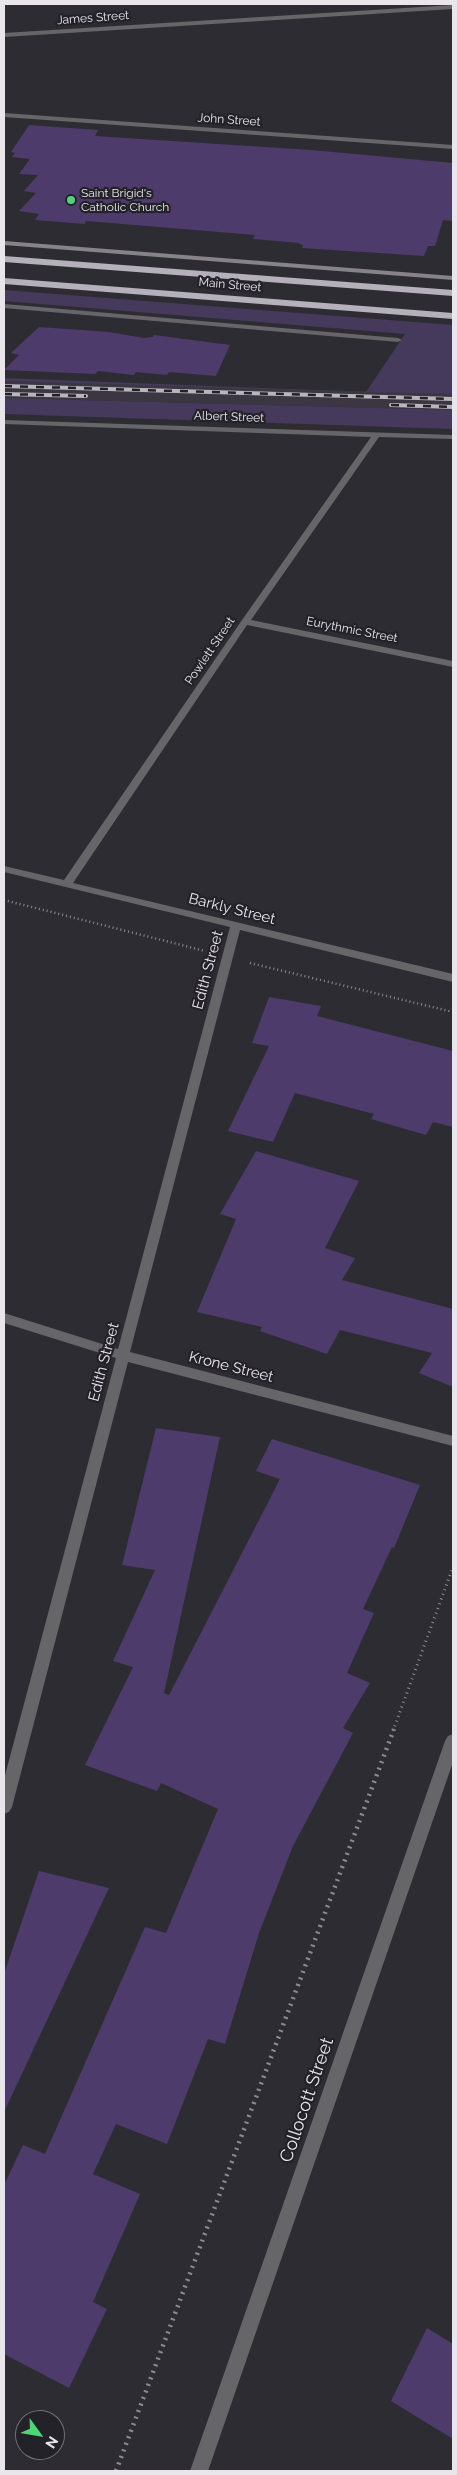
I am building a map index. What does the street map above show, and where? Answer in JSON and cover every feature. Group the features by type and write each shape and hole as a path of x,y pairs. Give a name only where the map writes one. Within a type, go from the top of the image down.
{"highway":[{"name":"Main Street","path":"4,259 373,298 453,316"},
{"name":"Main Street","path":"4,280 373,298 453,294"}],"street":[{"name":"James Street","path":"4,35 453,7"},
{"name":"John Street","path":"4,115 453,147"},
{"name":"Main Street","path":"4,243 453,278"},
{"path":"4,306 398,340"},
{"name":"Albert Street","path":"4,422 453,437"},
{"name":"Powlett Street","path":"67,884 245,622 377,434"},
{"name":"Eurythmic Street","path":"245,622 453,664"},
{"name":"Barkly Street","path":"4,869 453,978"},
{"name":"Edith Street","path":"4,1807 236,925"},
{"name":"Krone Street","path":"4,1318 144,1362 453,1441"},
{"name":"Collocott Street","path":"199,2471 453,1741"}],"path":[{"path":"116,2471 342,1864 377,1777 453,1567"}],"shaded area":[{"path":"4,290 453,325 453,394 366,392 405,334 4,301"},
{"path":"4,378 366,392 4,381"},
{"path":"4,381 453,394 453,410 4,398"},
{"path":"4,398 453,410 453,429 4,414"}],"building":[{"path":"29,125 98,130 95,136 311,150 453,163 453,221 443,220 435,246 428,246 424,256 302,248 303,245 300,243 253,239 255,235 86,221 85,224 35,220 39,214 19,211 36,193 24,191 38,175 19,174 30,159 12,157 15,153 11,152"},
{"path":"39,327 109,332 144,338 153,337 154,335 230,345 216,376 169,372 167,375 136,372 134,375 98,371 95,374 4,370 19,355 11,353"},
{"path":"269,997 321,1006 317,1016 453,1051 453,1127 433,1122 426,1135 371,1119 374,1114 295,1093 273,1142 228,1131 269,1046 252,1043"},
{"path":"256,1151 359,1181 325,1248 355,1258 342,1280 453,1309 453,1387 419,1373 432,1353 340,1330 327,1354 260,1331 262,1327 197,1312 236,1219 220,1214"},
{"path":"156,1428 220,1437 164,1693 169,1695 280,1479 256,1471 272,1439 420,1485 394,1548 392,1547 363,1609 374,1613 347,1673 370,1683 343,1728 353,1733 293,1846 259,1933 225,2044 208,2039 167,2144 116,2124 93,2174 140,2194 93,2302 107,2309 69,2388 4,2354 4,2185 23,2145 45,2154 145,1927 166,1933 218,1809 161,1783 157,1791 85,1765 133,1667 113,1661 155,1570 122,1565"},
{"path":"39,1871 109,1888 4,2112 4,1974"},
{"path":"427,2328 453,2344 453,2439 391,2401"}],"railway":[{"path":"4,386 453,399"},
{"path":"4,394 86,396"},
{"path":"391,405 453,407"}],"place":[{"name":"Saint Brigid's Catholic Church","path":"71,200"}]}
